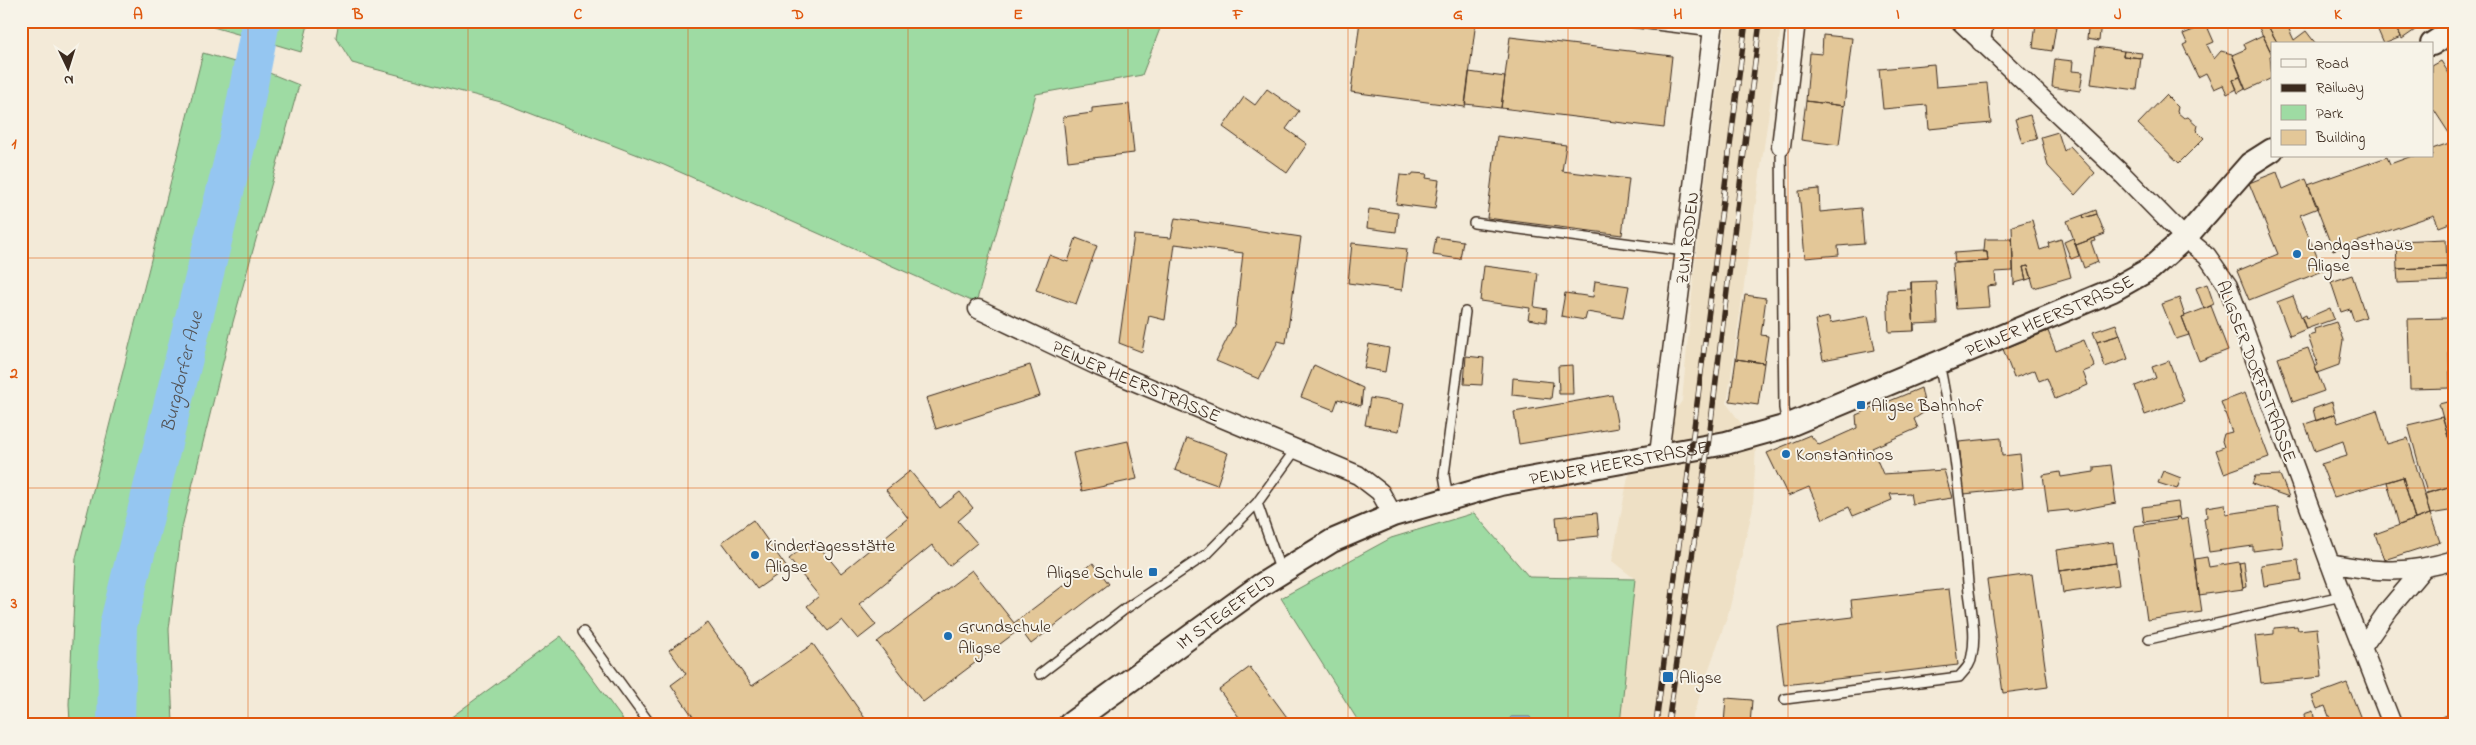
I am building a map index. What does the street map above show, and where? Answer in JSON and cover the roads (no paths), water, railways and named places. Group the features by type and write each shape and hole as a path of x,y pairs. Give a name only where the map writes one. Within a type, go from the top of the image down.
{"street":[{"path":"1780,146 1796,21"},
{"name":"ALIGSER DORFSTRASSE","path":"1960,21 2123,174 2185,238 2207,256 2228,286 2342,596 2392,724"},
{"path":"1982,42 1984,21"},
{"name":"ZUM RODEN","path":"1659,454 1713,27"},
{"path":"2434,43 2455,29"},
{"name":"PEINER HEERSTRASSE","path":"978,309 1100,367 1358,475 1380,492 1393,515 1448,498 1526,479 1726,443 1787,426 1939,363 2113,290 2150,269 2185,238 2250,164 2271,151"},
{"name":"IM STEGEFELD","path":"1070,724 1260,585 1332,542 1393,515"},
{"path":"2330,563 2383,572 2422,570 2455,560"},
{"path":"2363,646 2389,609 2422,570"}],"lane":[{"path":"1622,21 1713,27"},
{"path":"1780,146 1784,408 1787,426"},
{"path":"1474,223 1685,251"},
{"path":"1448,498 1444,475 1465,312"},
{"path":"1785,700 1959,677 1969,666 1973,654 1973,636 1965,544 1952,438 1939,363"},
{"path":"1040,674 1125,609 1207,554 1257,504 1296,449"},
{"path":"1257,504 1281,572"},
{"path":"2148,639 2342,596"},
{"path":"583,632 650,724"}],"water":[{"path":"1511,717 1530,717 1533,724 1504,724"}],"waterway":[{"name":"Burgdorfer Aue","path":"116,724 118,626 240,131 261,21"}],"railway":[{"path":"1656,724 1746,21"},
{"path":"1668,724 1708,446 1760,21"}],"place":[{"name":"Landgasthaus Aligse","path":"2297,254"},
{"name":"Aligse Bahnhof","path":"1861,405"},
{"name":"Konstantinos","path":"1786,454"},
{"name":"Kindertagesstätte Aligse","path":"755,555"},
{"name":"Aligse Schule","path":"1153,572"},
{"name":"Grundschule Aligse","path":"948,636"},
{"name":"Aligse","path":"1668,677"}]}
